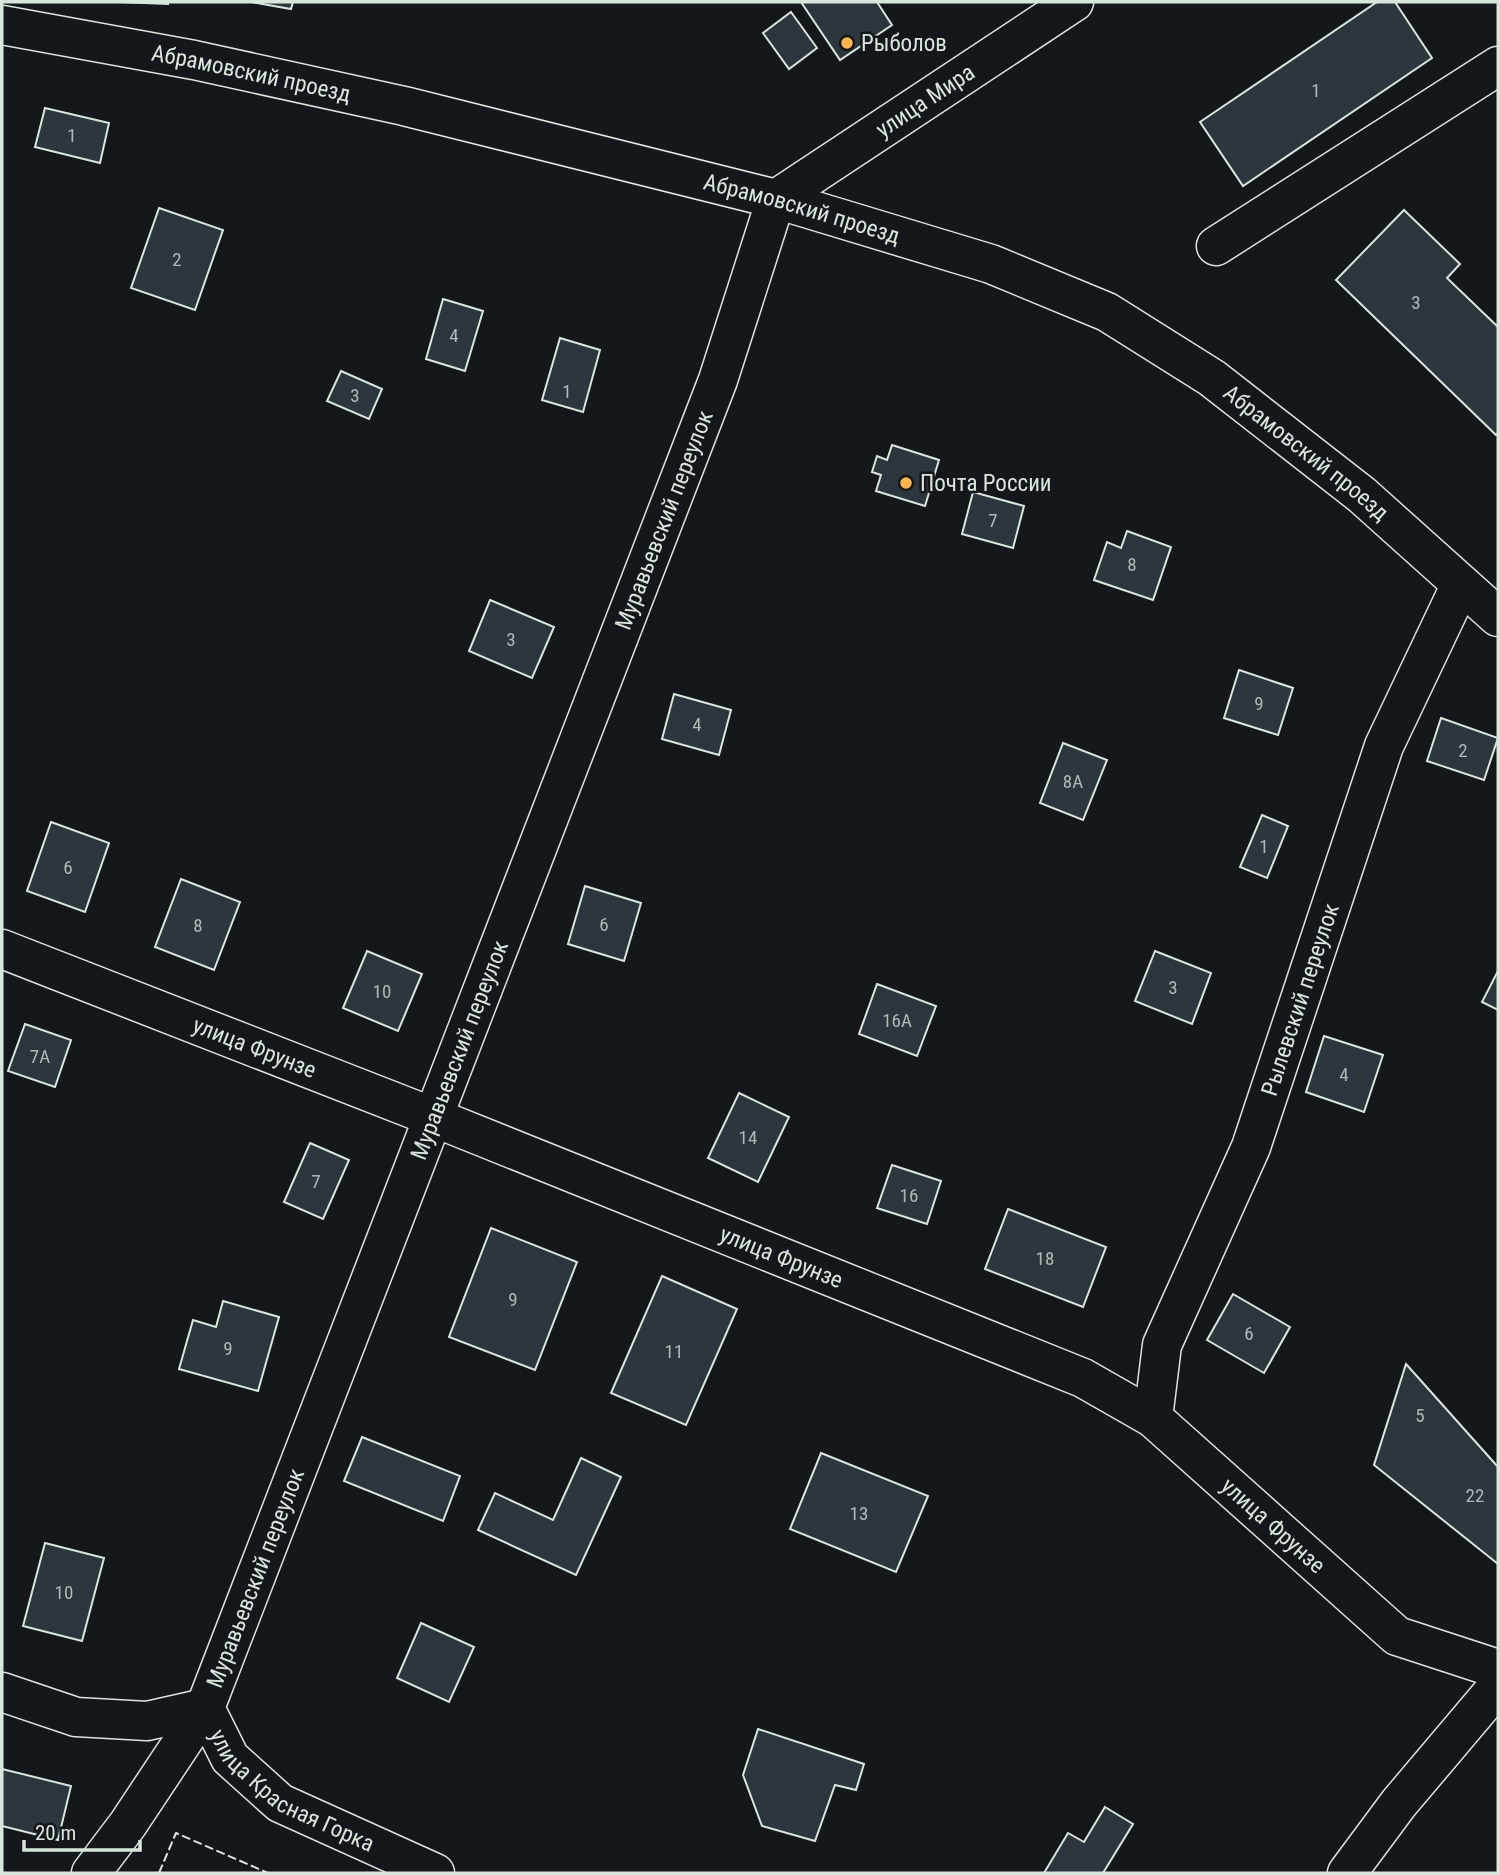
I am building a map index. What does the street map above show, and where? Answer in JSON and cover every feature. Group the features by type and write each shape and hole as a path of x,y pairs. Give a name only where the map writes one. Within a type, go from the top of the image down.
{"street":[{"name":"улица Мира","path":"776,199 1074,2"},
{"name":"Абрамовский проезд","path":"2,25 194,60 391,103 776,199 991,264 1107,312 1212,378 1362,495 1498,617"},
{"path":"1216,246 1498,66"},
{"name":"Муравьевский переулок","path":"91,1873 128,1824 205,1708 718,380 776,199"},
{"name":"Рылевский переулок","path":"1153,1418 1163,1345 1251,1147 1384,746 1461,584"},
{"name":"улица Фрунзе","path":"2,949 1083,1378 1153,1418 1397,1636 1498,1669"},
{"path":"1347,1873 1399,1803 1498,1686"},
{"name":"улица Красная Горка","path":"2,1692 76,1717 147,1721 205,1708 230,1758 280,1803 435,1873"}],"building":[{"path":"117,2 168,2 168,4"},
{"path":"251,2 293,2 291,9"},
{"name":"Рыболов","path":"801,2 877,2 892,25 840,60"},
{"path":"1377,2 1395,2 1432,58 1243,186 1200,122"},
{"path":"791,12 817,48 789,69 763,33"},
{"path":"45,108 109,123 100,163 35,147"},
{"path":"159,208 223,230 195,310 131,288"},
{"path":"1404,210 1460,264 1447,278 1497,326 1498,324 1496,435 1336,280"},
{"path":"443,299 483,311 465,371 426,359"},
{"path":"560,338 600,350 583,412 542,400"},
{"path":"341,371 382,389 369,419 327,401"},
{"name":"Почта России","path":"892,445 939,460 925,506 876,491 881,475 872,472 877,456 887,460"},
{"path":"973,492 1024,506 1013,548 962,534"},
{"path":"1127,531 1171,547 1153,600 1094,580 1107,542 1121,548"},
{"path":"490,600 554,627 532,678 469,651"},
{"path":"1239,670 1293,688 1278,735 1224,718"},
{"path":"674,694 731,710 719,755 662,739"},
{"path":"1441,718 1498,738 1484,780 1427,761"},
{"path":"1063,743 1107,760 1083,820 1040,803"},
{"path":"1262,815 1288,826 1267,878 1240,867"},
{"path":"51,822 109,843 85,912 27,891"},
{"path":"181,879 240,902 214,970 155,947"},
{"path":"585,886 641,903 624,961 568,944"},
{"path":"367,951 422,974 398,1031 343,1008"},
{"path":"1155,951 1211,973 1192,1024 1135,1001"},
{"path":"1498,971 1498,1010 1482,1002"},
{"path":"877,984 936,1006 917,1056 859,1034"},
{"path":"25,1024 71,1040 55,1087 8,1071"},
{"path":"1324,1036 1383,1055 1364,1112 1306,1092"},
{"path":"739,1093 789,1117 758,1182 708,1158"},
{"path":"310,1143 349,1160 323,1219 284,1202"},
{"path":"892,1165 941,1181 927,1224 877,1208"},
{"path":"1008,1209 1106,1247 1083,1307 985,1269"},
{"path":"491,1228 577,1262 535,1370 449,1337"},
{"path":"662,1276 737,1309 686,1425 611,1393"},
{"path":"1233,1294 1290,1327 1264,1373 1207,1340"},
{"path":"223,1301 279,1317 258,1391 179,1369 193,1320 216,1327"},
{"path":"1406,1364 1498,1467 1498,1564 1374,1465"},
{"path":"362,1437 460,1476 443,1521 344,1481"},
{"path":"821,1453 928,1496 896,1572 790,1529"},
{"path":"581,1458 621,1477 576,1575 478,1530 495,1493 553,1520"},
{"path":"45,1543 104,1558 82,1641 23,1626"},
{"path":"421,1623 474,1647 449,1702 397,1678"},
{"path":"758,1729 864,1764 856,1790 835,1785 815,1841 762,1826 743,1775"},
{"path":"2,1769 71,1786 58,1840 2,1826"},
{"path":"1105,1807 1133,1824 1103,1873 1044,1873 1068,1833 1084,1842"}],"fence":[{"path":"159,1873 176,1833 268,1873"}],"place":[{"name":"Рыболов","path":"847,43"},
{"name":"Почта России","path":"906,483"}]}
